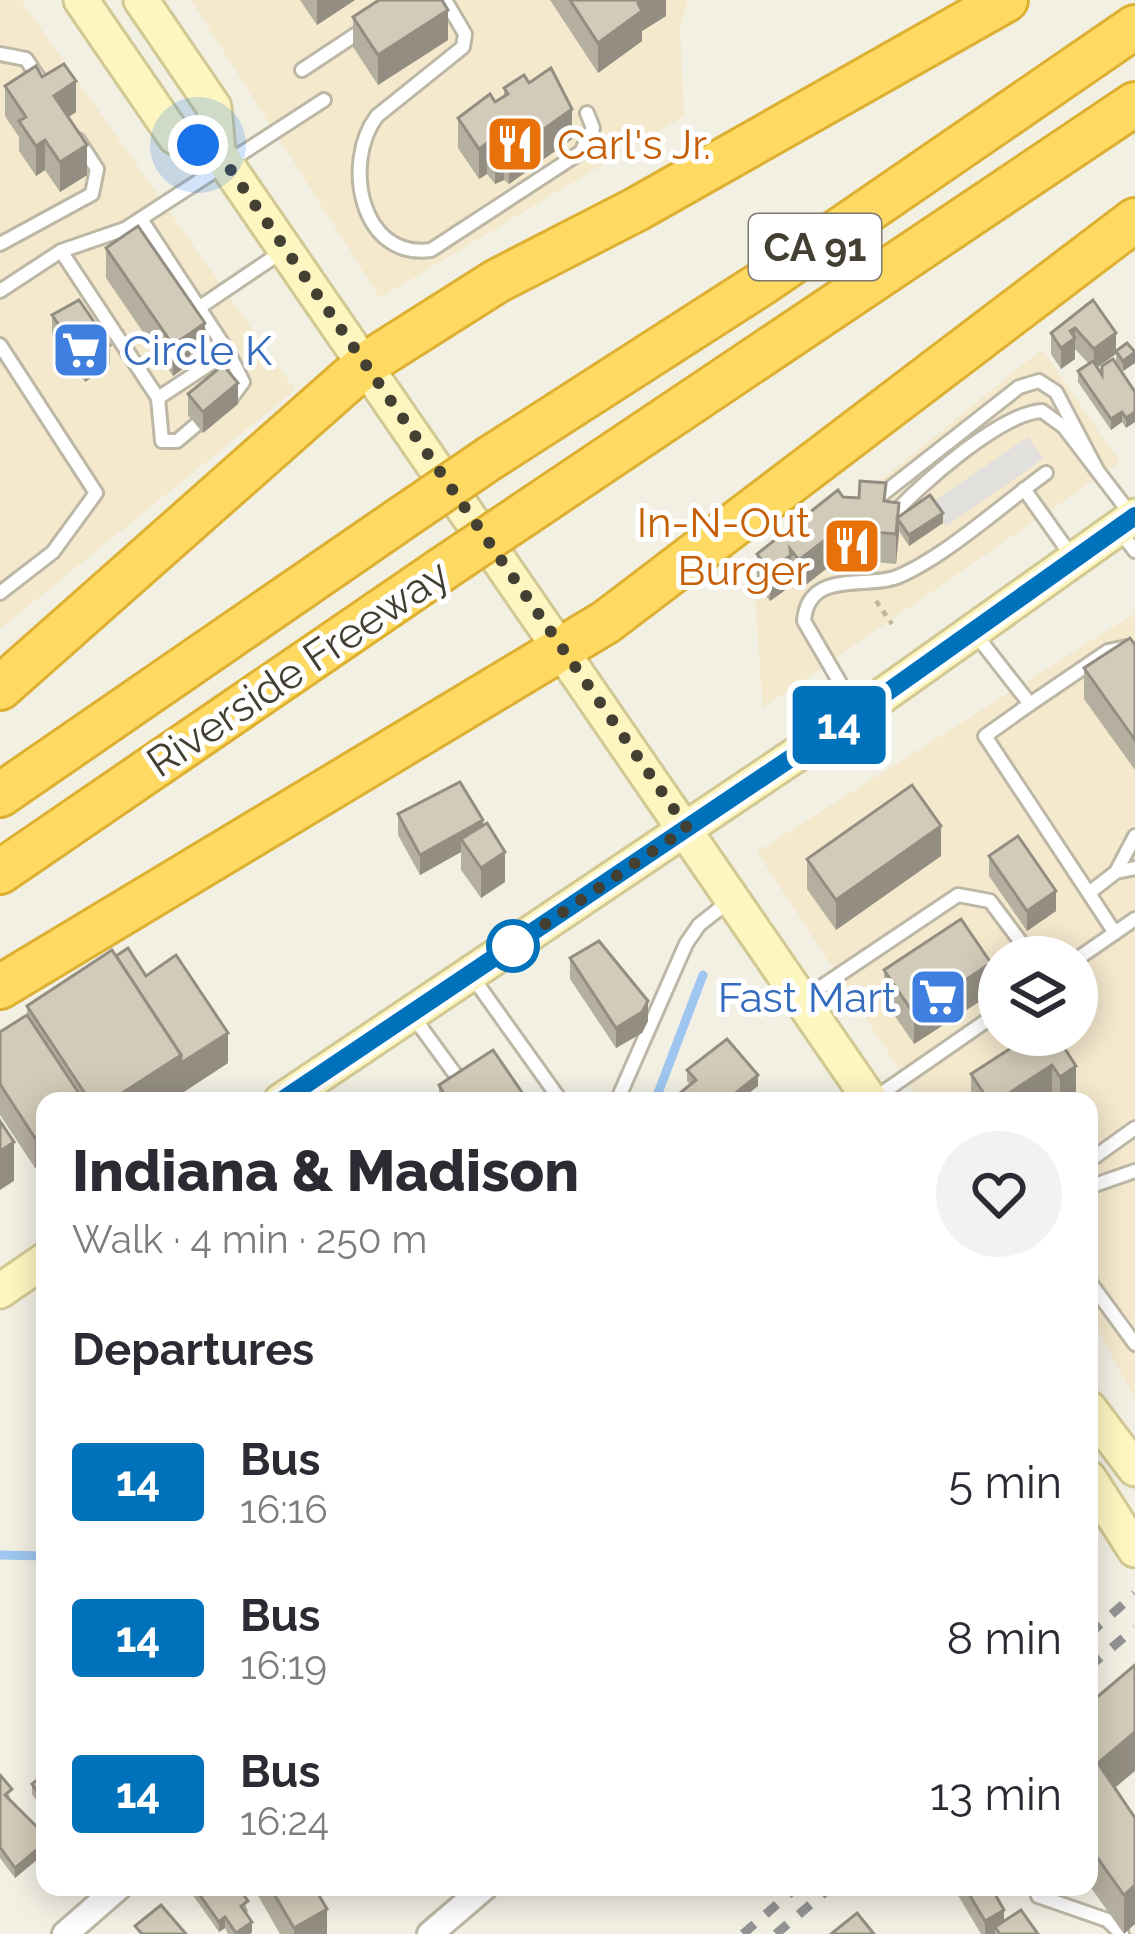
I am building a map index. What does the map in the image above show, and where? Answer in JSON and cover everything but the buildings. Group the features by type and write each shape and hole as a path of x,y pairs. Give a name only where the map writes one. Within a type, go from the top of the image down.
{"highway":[{"path":"0,688 366,364 497,281 675,188 1006,0"},
{"name":"Riverside Freeway","path":"0,794 490,458 764,282 1135,27"},
{"name":"Riverside Freeway","path":"0,872 1135,104"},
{"path":"0,987 563,650 1135,220"}],"main road":[{"path":"81,0 175,137 222,157"},
{"path":"141,0 214,107 222,157 865,1092"},
{"path":"294,1092 858,713 1074,559 1130,528"},
{"path":"0,1291 36,1266"},
{"path":"1098,1420 1135,1469"},
{"path":"1098,1492 1135,1550"}],"street":[{"path":"65,1934 109,1896"},
{"path":"430,1934 474,1896"}],"lane":[{"path":"445,0 465,34 463,47 366,130 356,170 366,210 390,244 417,252 430,250 581,152 593,128 587,113"},
{"path":"302,70 373,23"},
{"path":"0,54 26,59 44,86"},
{"path":"0,291 61,250 141,219 222,157 324,100"},
{"path":"0,244 92,194 97,169 65,119"},
{"path":"141,219 228,352 243,382 232,397"},
{"path":"200,308 286,249"},
{"path":"61,250 158,398 162,441 177,441 196,425"},
{"path":"0,345 96,494 53,552 0,593"},
{"path":"158,398 228,352"},
{"path":"864,507 1019,387 1039,381 1056,392 1130,528"},
{"path":"888,532 892,514 1000,426 1027,412 1042,411 1064,427 1096,468"},
{"path":"858,713 804,621 811,600 848,574 882,582 902,575 1046,473"},
{"path":"1024,489 1074,559"},
{"path":"882,582 883,563"},
{"path":"972,630 1030,704"},
{"path":"1115,933 985,736 1108,651 1126,647 1135,652"},
{"path":"1089,893 1116,872 1135,836"},
{"path":"1116,872 1135,868"},
{"path":"802,1000 958,895 990,901 1016,936"},
{"path":"621,1092 699,925 734,898"},
{"path":"1098,944 1135,919"},
{"path":"471,974 555,1092"},
{"path":"411,1014 466,1089 462,1092"},
{"path":"884,1092 978,1027"},
{"path":"1098,1155 1135,1128"},
{"path":"1098,1184 1135,1171"},
{"path":"1098,1293 1135,1344"},
{"path":"1038,1896 1107,1920 1122,1934"}],"path":[{"path":"877,601 892,624"}],"shaded area":[{"path":"0,0 21,0 295,390 0,629"},
{"path":"191,0 688,0 680,28 684,116 380,298"},
{"path":"1042,349 1120,462 763,708 754,583"},
{"path":"1028,437 1043,459 946,526 932,502"},
{"path":"1135,613 1135,1398 1098,1330 1098,1092 914,1092 757,852"}],"waterway":[{"path":"658,1092 703,975"},
{"path":"0,1555 36,1556"}],"railway":[{"path":"1098,1626 1135,1594"},
{"path":"1098,1659 1135,1628"},
{"path":"743,1934 787,1896"},
{"path":"776,1934 820,1896"}],"bus line":[{"name":"14","path":"294,1092 858,713 1135,516"}],"place":[{"name":"Carl's Jr.","path":"515,144"},
{"name":"Circle K","path":"81,350"},
{"name":"In-N-Out Burger","path":"852,546"},
{"name":"Fast Mart","path":"938,997"}],"route":[{"path":"198,145 218,152 226,163 687,828 513,946"}]}
